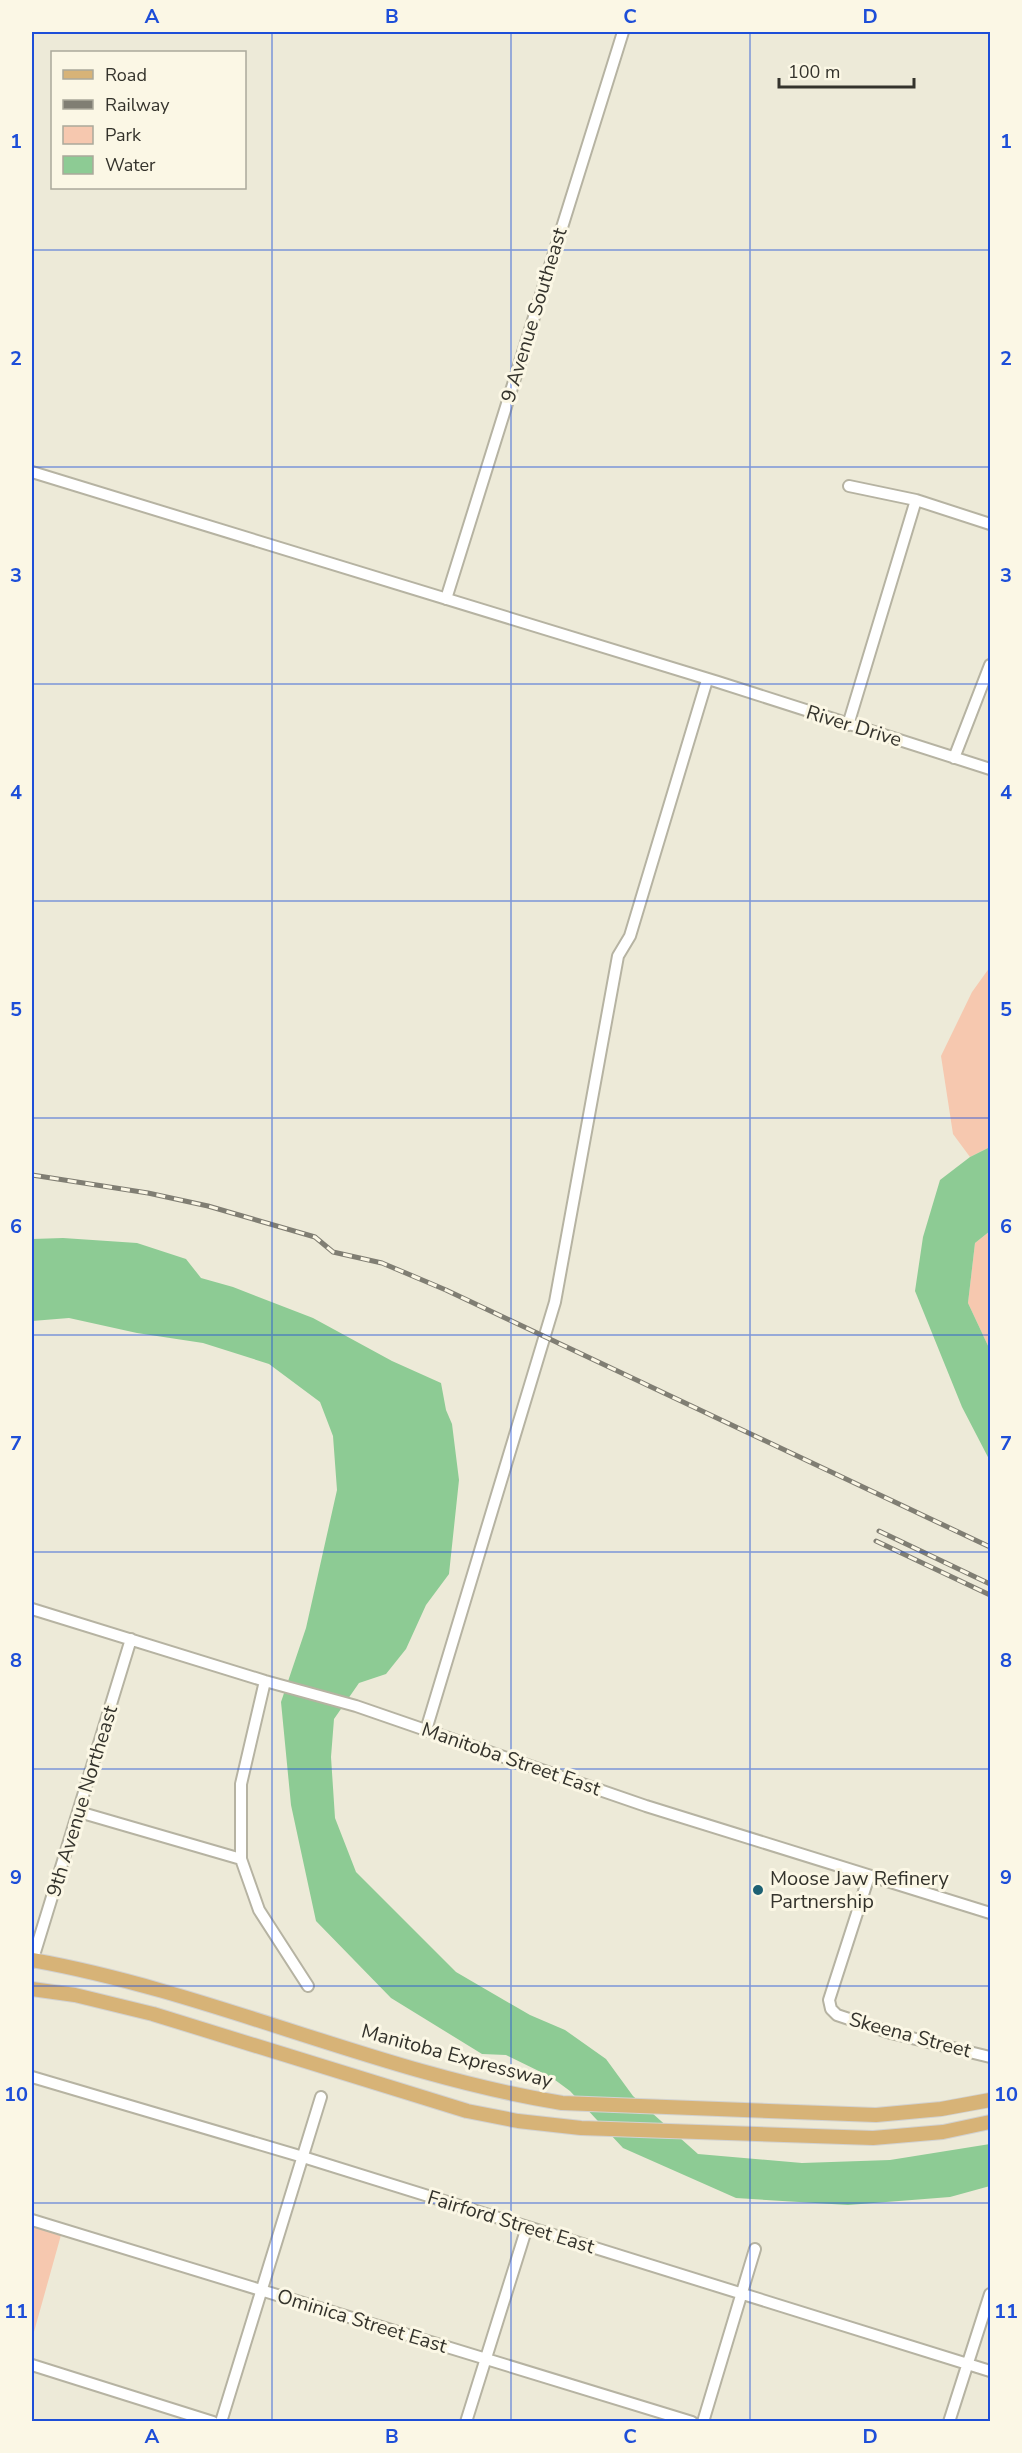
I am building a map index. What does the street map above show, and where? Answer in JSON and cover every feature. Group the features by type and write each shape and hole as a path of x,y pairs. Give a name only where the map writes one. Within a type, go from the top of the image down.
{"main road":[{"name":"Manitoba Expressway","path":"32,1961 151,1987 487,2089 562,2103 876,2115 941,2109 990,2100"},
{"path":"32,1989 112,2002 467,2111 518,2121 581,2128 873,2138 944,2132 990,2122"}],"street":[{"name":"9 Avenue Southeast","path":"446,599 623,32"},
{"name":"River Drive","path":"32,472 713,681 990,769"},
{"path":"849,486 916,500 990,524"},
{"path":"848,725 916,500"},
{"path":"954,758 990,665"},
{"path":"426,1730 555,1302 618,956 630,936 713,681"},
{"name":"Manitoba Street East","path":"32,1609 265,1681 356,1706 646,1806 990,1913"},
{"name":"9th Avenue Northeast","path":"32,1961 131,1639"},
{"path":"265,1681 241,1784 241,1859 259,1910 308,1986"},
{"path":"79,1812 241,1859"},
{"name":"Skeena Street","path":"869,1876 829,2000 831,2009 837,2015 891,2033 990,2057"},
{"name":"Fairford Street East","path":"32,2077 303,2157 990,2371"},
{"path":"221,2421 321,2097"},
{"name":"Ominica Street East","path":"32,2220 692,2421"},
{"path":"466,2421 527,2227"},
{"path":"703,2421 755,2249"},
{"path":"949,2421 990,2294"},
{"path":"32,2365 213,2421"}],"green space":[{"path":"990,967 990,1147 970,1157 953,1134 941,1056 972,992"},
{"path":"990,1231 990,1350 968,1303 975,1243"},
{"path":"32,2226 61,2235 32,2339"}],"water":[{"path":"990,1147 990,1231 975,1243 968,1303 990,1350 990,1461 962,1407 915,1291 923,1237 940,1180 970,1157"},
{"path":"63,1238 137,1243 186,1259 201,1278 233,1287 313,1318 392,1361 441,1383 446,1410 452,1424 459,1480 449,1574 426,1605 406,1649 386,1674 359,1683 334,1719 331,1757 335,1818 356,1872 456,1972 530,2015 565,2030 606,2059 633,2096 698,2154 802,2163 890,2160 990,2144 990,2186 950,2197 848,2205 736,2198 623,2148 570,2091 551,2077 506,2055 482,2054 391,1998 316,1921 291,1805 281,1702 306,1628 337,1490 333,1436 320,1402 269,1364 203,1343 137,1333 69,1318 32,1321 32,1239"}],"railway":[{"path":"32,1175 148,1193 208,1206 315,1237 333,1252 382,1263 446,1290 990,1547"},
{"path":"879,1531 990,1584"},
{"path":"876,1541 990,1595"}],"place":[{"name":"Moose Jaw Refinery Partnership","path":"758,1890"}]}
